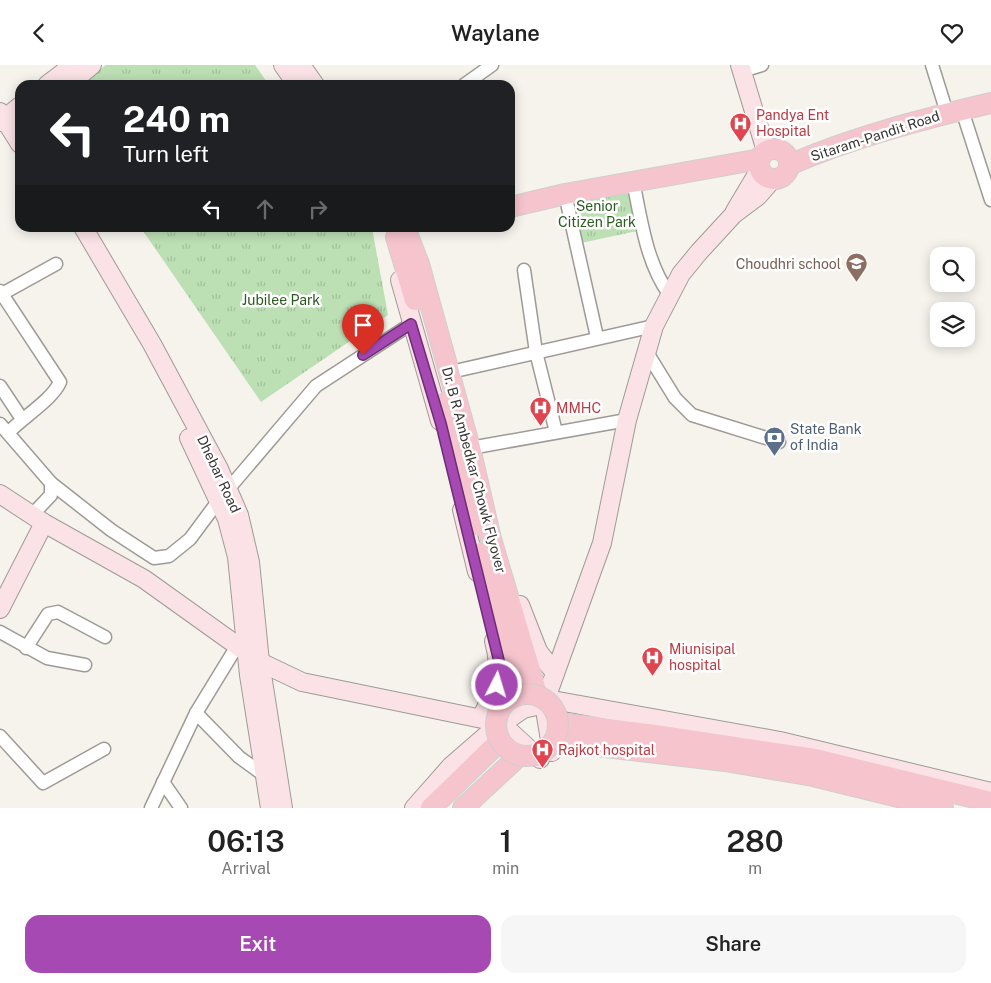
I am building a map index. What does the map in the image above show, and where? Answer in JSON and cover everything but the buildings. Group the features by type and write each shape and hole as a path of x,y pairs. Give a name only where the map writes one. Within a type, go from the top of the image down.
{"main road":[{"name":"Sitaram-Pandit Road","path":"515,206 633,181 772,163 822,151 991,103"},
{"name":"Dr. B R Ambedkar Chowk Flyover","path":"401,235 412,267 436,374 533,697"},
{"path":"551,744 552,705 533,697 509,698 497,712 496,732 502,734 510,752 520,755 539,754 551,744 655,735 815,759 991,802"},
{"path":"431,808 502,734"},
{"path":"551,744 745,764 813,776 943,808"},
{"path":"463,808 520,755"}],"street":[{"path":"283,65 294,80"},
{"path":"301,65 311,80"},
{"path":"471,80 492,65"},
{"path":"502,734 510,718 523,709 555,673 602,543 627,420 654,326 669,294 698,251 734,214 758,196 772,163 741,68 762,65"},
{"path":"932,65 955,112 991,200"},
{"path":"57,80 82,67"},
{"path":"72,80 82,67"},
{"path":"633,181 647,243 657,274 669,294"},
{"path":"565,194 597,337"},
{"name":"Dhebar Road","path":"74,232 223,494"},
{"name":"Dhebar Road","path":"86,232 152,345 223,494 227,519 237,557 248,654 270,808"},
{"path":"481,718 497,685 499,661 441,424 411,324 395,262 401,235 422,253 476,447 501,547 524,618 538,651 555,673"},
{"path":"56,264 1,293 60,382 56,391 22,419 4,428 51,483 111,530 154,558 169,556 190,539 223,494 316,386 411,324"},
{"path":"524,270 536,353 556,431"},
{"path":"455,371 597,337 654,326"},
{"path":"646,351 675,398 692,415 779,442"},
{"path":"0,386 22,419"},
{"path":"476,447 556,431 627,420"},
{"path":"2,598 38,519 52,495 51,483"},
{"path":"0,494 38,519 144,579 248,654 302,682 481,718 502,734"},
{"path":"26,648 48,614 53,612 58,612 105,637"},
{"path":"0,632 26,648 56,661 85,665"},
{"path":"151,808 196,713 248,654"},
{"name":"Dhebar Road","path":"248,654 283,808"},
{"path":"533,697 551,744"},
{"path":"533,697 780,741 991,791"},
{"path":"196,713 239,757 264,775"},
{"path":"414,808 451,766 489,733 551,744 807,781 917,808"},
{"path":"0,737 43,783 104,749"},
{"path":"473,808 520,765 551,744"},
{"path":"163,782 182,808"}],"green space":[{"path":"106,65 255,65 266,80 86,80"},
{"name":"Senior Citizen Park","path":"633,181 642,230 576,244 565,194"},
{"name":"Jubilee Park","path":"144,232 373,232 388,315 261,402"}],"place":[{"name":"Pandya Ent Hospital","path":"740,142"},
{"name":"Choudhri school","path":"857,283"},
{"name":"MMHC","path":"540,427"},
{"name":"State Bank of India","path":"774,456"},
{"name":"Miunisipal hospital","path":"653,676"},
{"name":"Rajkot hospital","path":"542,769"}],"route":[{"path":"363,355 411,324 441,424 499,661 497,685"}]}
